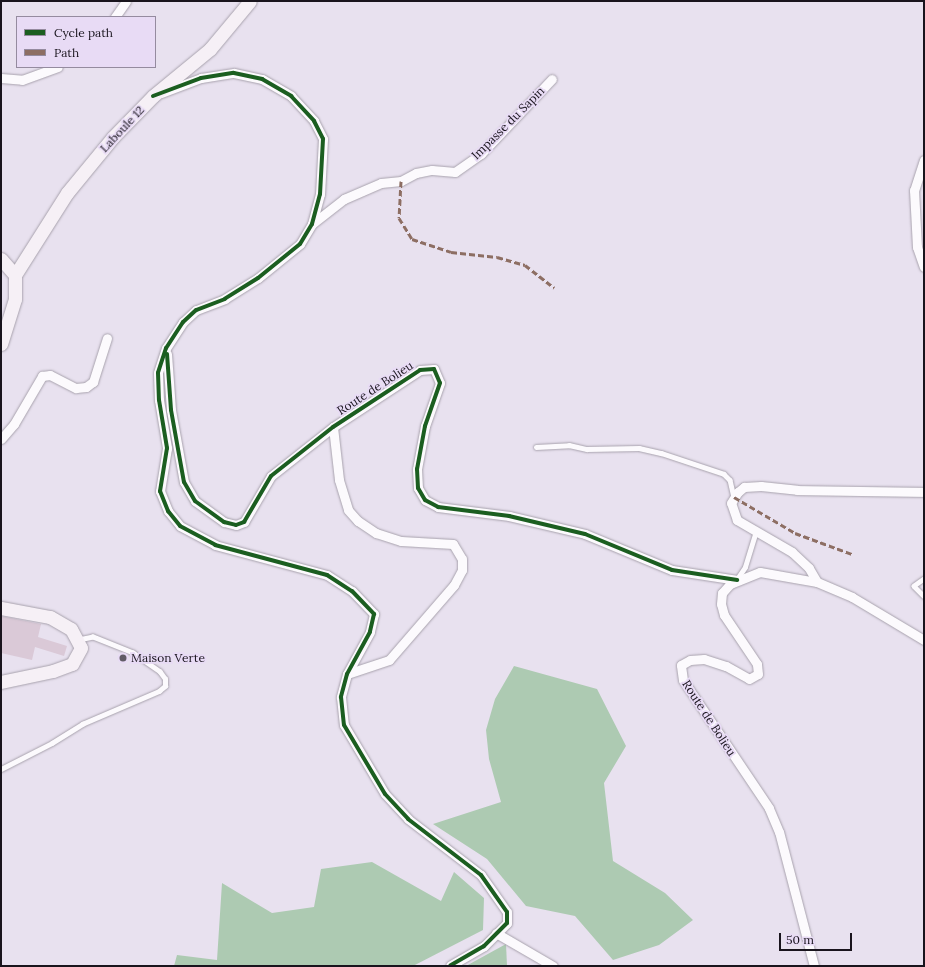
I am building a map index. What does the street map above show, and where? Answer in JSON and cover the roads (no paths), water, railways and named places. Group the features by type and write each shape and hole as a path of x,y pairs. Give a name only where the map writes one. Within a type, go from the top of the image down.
{"street":[{"path":"116,16 126,1"},
{"name":"Laboule 12","path":"16,275 67,193 113,137 153,96 210,49 250,1"},
{"path":"1,78 22,80 55,68"},
{"path":"153,96 201,78 234,73 262,79 291,96 314,121 323,140 320,194 312,224 300,244 275,265 225,299 196,310 183,322 166,348 158,373 159,400 167,448 160,491 168,510 180,526 215,545 327,575 366,604 374,614 370,632 347,674 341,697 344,725 366,765 385,794 408,819 480,875 492,889 507,912 507,923 484,946 450,966"},
{"name":"Impasse du Sapin","path":"312,224 344,199 381,183 401,181 416,173 432,170 455,172 481,154 552,79"},
{"path":"924,160 914,190 917,247 924,267"},
{"path":"1,259 16,275 15,299 1,344"},
{"path":"1,439 14,424 42,376 50,375 76,388 86,387 93,382 106,338"},
{"name":"Route de Bolieu","path":"166,348 171,410 184,482 195,501 224,522 236,525 244,522 271,476 333,427 420,370 434,369 440,383 425,426 417,469 418,488 425,500 438,507 508,516 586,534 672,570 737,580"},
{"path":"333,427 339,480 348,510 358,521 376,533 401,542 454,544 462,559 462,570 454,585 389,660 347,674"},
{"path":"817,582 809,568 792,552 737,520 731,503 734,496 744,487 761,486 797,490 924,492"},
{"path":"737,580 760,572 817,582 852,597 924,640"},
{"name":"Route de Bolieu","path":"737,580 722,593 721,604 724,615 757,664 758,674 748,679 726,666 704,660 685,661 680,670 683,680 696,701 769,808 786,854 814,966"},
{"path":"1,608 50,617 71,630 79,640 81,648 72,664 52,671 1,682"},
{"path":"496,933 553,966"}],"lane":[{"path":"536,447 569,445 588,450 639,448 661,453 724,474 730,480 734,496"},
{"path":"737,580 745,567 756,531"},
{"path":"924,579 914,586 924,596"},
{"path":"1,770 52,744 82,724 159,691 165,686 165,679 160,672 133,653 92,636 79,640"}],"place":[{"name":"Maison Verte","path":"123,658"}]}
